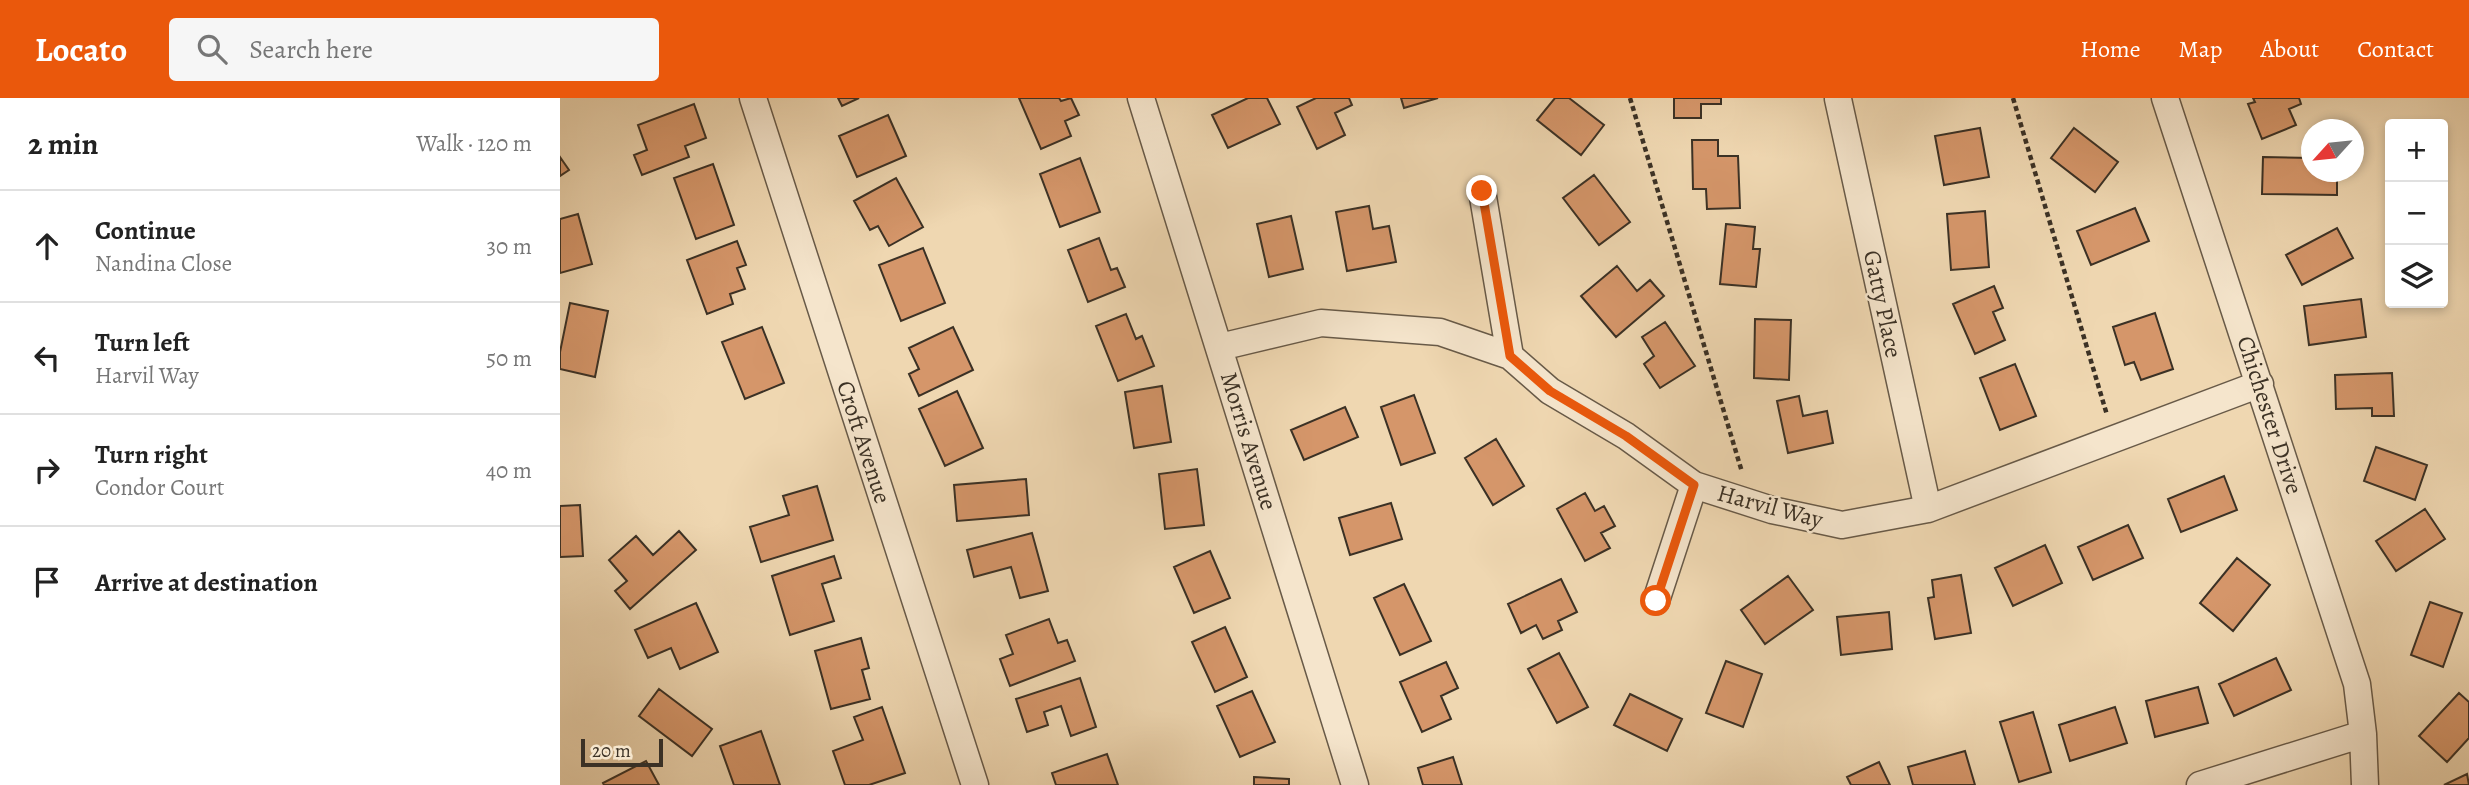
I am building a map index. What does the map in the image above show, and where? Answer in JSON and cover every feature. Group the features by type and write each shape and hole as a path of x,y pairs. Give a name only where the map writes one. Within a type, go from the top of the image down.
{"street":[{"name":"Croft Avenue","path":"753,98 975,785"},
{"name":"Morris Avenue","path":"1141,98 1355,785"},
{"name":"Chichester Drive","path":"2165,98 2357,684 2365,785"},
{"name":"Gatty Place","path":"1838,99 1928,509"},
{"path":"1482,191 1510,356"},
{"name":"Harvil Way","path":"1220,347 1321,323 1440,332 1510,356 1550,391 1626,436 1694,485 1751,503 1842,525 1928,509 2260,384"},
{"path":"1656,601 1694,485"},
{"path":"2200,785 2363,734"}],"path":[{"path":"1630,98 1751,503"},
{"path":"2013,98 2114,439"}],"building":[{"path":"838,98 859,98 842,106"},
{"path":"1019,98 1059,98 1061,101 1071,98 1079,115 1065,121 1071,136 1041,149"},
{"path":"1248,98 1267,98 1280,124 1228,148 1212,115"},
{"path":"1316,98 1349,98 1352,105 1335,113 1345,135 1317,149 1297,107"},
{"path":"1401,98 1438,98 1404,108"},
{"path":"1555,98 1569,98 1604,125 1581,155 1537,120"},
{"path":"1674,98 1721,98 1721,104 1701,104 1701,118 1674,118"},
{"path":"2253,98 2299,98 2301,104 2289,109 2296,125 2262,139 2248,104 2255,102"},
{"path":"694,104 706,138 685,146 689,157 642,175 634,155 647,150 638,125"},
{"path":"888,115 906,156 857,177 839,136"},
{"path":"1980,128 1989,177 1944,185 1935,136"},
{"path":"2074,128 2118,162 2095,192 2051,158"},
{"path":"1692,140 1718,140 1718,156 1738,156 1740,208 1707,209 1706,189 1693,189"},
{"path":"560,157 569,170 560,176"},
{"path":"2263,157 2301,158 2301,182 2337,182 2337,195 2262,194"},
{"path":"1080,158 1100,212 1060,227 1040,174"},
{"path":"713,164 734,225 696,239 674,178"},
{"path":"1594,175 1630,222 1599,245 1563,198"},
{"path":"896,178 923,227 889,246 878,226 870,230 854,201"},
{"path":"1369,206 1373,229 1389,226 1396,262 1347,271 1336,212"},
{"path":"2135,208 2149,241 2091,265 2077,231"},
{"path":"1985,211 1989,267 1951,270 1947,214"},
{"path":"578,214 592,264 560,273 560,219"},
{"path":"1291,216 1303,269 1269,277 1257,224"},
{"path":"1726,224 1755,227 1753,249 1760,249 1756,287 1720,284"},
{"path":"2337,228 2353,258 2302,285 2286,255"},
{"path":"1099,238 1111,270 1117,268 1125,287 1088,302 1068,250"},
{"path":"737,241 746,265 737,268 745,289 730,294 733,304 707,314 687,260"},
{"path":"923,248 945,303 901,321 879,265"},
{"path":"1617,266 1637,291 1650,280 1664,296 1616,337 1581,296"},
{"path":"1994,286 2003,308 1993,312 2005,340 1975,354 1953,304"},
{"path":"2361,299 2366,337 2309,345 2304,306"},
{"path":"570,303 608,311 595,377 560,369 560,352"},
{"path":"2155,313 2173,369 2141,380 2134,362 2125,365 2113,327"},
{"path":"1126,314 1136,339 1142,336 1154,366 1118,381 1096,326"},
{"path":"1755,319 1791,320 1789,380 1754,378"},
{"path":"1665,322 1695,366 1660,388 1644,364 1654,356 1642,337"},
{"path":"762,327 784,383 745,399 722,342"},
{"path":"953,327 973,370 919,396 909,374 919,369 909,348"},
{"path":"2015,364 2036,416 2000,430 1980,378"},
{"path":"2392,373 2394,416 2372,416 2372,408 2336,409 2335,375"},
{"path":"1162,386 1171,442 1134,448 1125,392"},
{"path":"957,391 983,448 945,466 919,409"},
{"path":"1414,395 1435,453 1401,465 1381,407"},
{"path":"1799,396 1803,416 1827,411 1833,443 1788,453 1777,401"},
{"path":"1345,407 1358,437 1304,460 1291,430"},
{"path":"1496,439 1524,486 1493,505 1465,458"},
{"path":"2376,447 2427,465 2415,500 2364,481"},
{"path":"1197,469 1204,525 1165,529 1159,474"},
{"path":"2224,476 2237,510 2181,532 2168,499"},
{"path":"1026,479 1029,515 957,521 954,485"},
{"path":"817,486 833,540 761,562 750,527 789,515 783,496"},
{"path":"1585,493 1595,511 1604,506 1615,526 1601,533 1610,548 1585,561 1557,509"},
{"path":"1391,503 1402,539 1350,555 1339,518"},
{"path":"580,505 583,556 560,557 560,506"},
{"path":"2425,509 2445,539 2396,571 2376,541"},
{"path":"2128,525 2143,558 2093,580 2078,547"},
{"path":"679,531 696,550 630,609 615,591 627,581 609,560 636,536 653,555"},
{"path":"1032,533 1048,591 1020,598 1011,567 974,577 967,550"},
{"path":"2045,545 2062,583 2013,606 1995,568"},
{"path":"1210,551 1230,598 1194,613 1174,567"},
{"path":"834,556 841,578 822,584 834,621 790,635 772,576"},
{"path":"2237,558 2270,585 2233,631 2200,603"},
{"path":"1961,575 1971,633 1935,639 1928,598 1934,597 1932,580"},
{"path":"1788,576 1813,610 1765,644 1741,610"},
{"path":"1561,579 1577,612 1558,621 1562,630 1543,639 1536,625 1521,633 1508,604"},
{"path":"1404,584 1431,641 1400,655 1374,598"},
{"path":"2430,602 2462,613 2443,667 2411,655"},
{"path":"696,603 718,652 680,669 671,648 648,658 635,630"},
{"path":"1889,612 1892,649 1841,655 1837,617"},
{"path":"1049,619 1058,643 1067,640 1075,661 1010,686 1000,659 1013,654 1006,635"},
{"path":"1225,627 1247,677 1215,692 1192,642"},
{"path":"861,638 869,668 862,670 870,699 831,709 815,651"},
{"path":"1559,653 1588,707 1557,723 1528,669"},
{"path":"2276,658 2291,690 2234,716 2219,684"},
{"path":"1726,661 1762,674 1743,727 1706,713"},
{"path":"1446,662 1458,688 1441,696 1451,719 1422,732 1400,682"},
{"path":"1080,678 1096,727 1071,736 1061,706 1044,712 1048,725 1027,732 1016,699"},
{"path":"2198,687 2208,723 2155,737 2146,701"},
{"path":"659,689 712,729 692,756 639,716"},
{"path":"1252,691 1275,742 1240,757 1217,706"},
{"path":"2459,693 2469,702 2469,738 2447,762 2419,736"},
{"path":"1630,694 1682,719 1667,751 1614,725"},
{"path":"882,707 905,773 869,785 845,785 833,751 863,740 854,717"},
{"path":"2115,707 2127,743 2070,761 2059,725"},
{"path":"2033,712 2051,772 2019,782 2000,722"},
{"path":"761,731 780,785 734,785 720,746"},
{"path":"1965,751 1975,785 1913,785 1908,767"},
{"path":"1107,754 1118,785 1056,785 1052,773"},
{"path":"1453,757 1462,785 1423,785 1418,768"},
{"path":"646,761 659,785 604,785 603,783"},
{"path":"1879,762 1890,785 1851,785 1847,777"},
{"path":"2467,774 2469,785 2444,785"},
{"path":"1254,777 1289,779 1289,785 1254,785"}],"route":[{"path":"1482,191 1510,356 1550,391 1626,436 1694,485 1656,601"}]}
